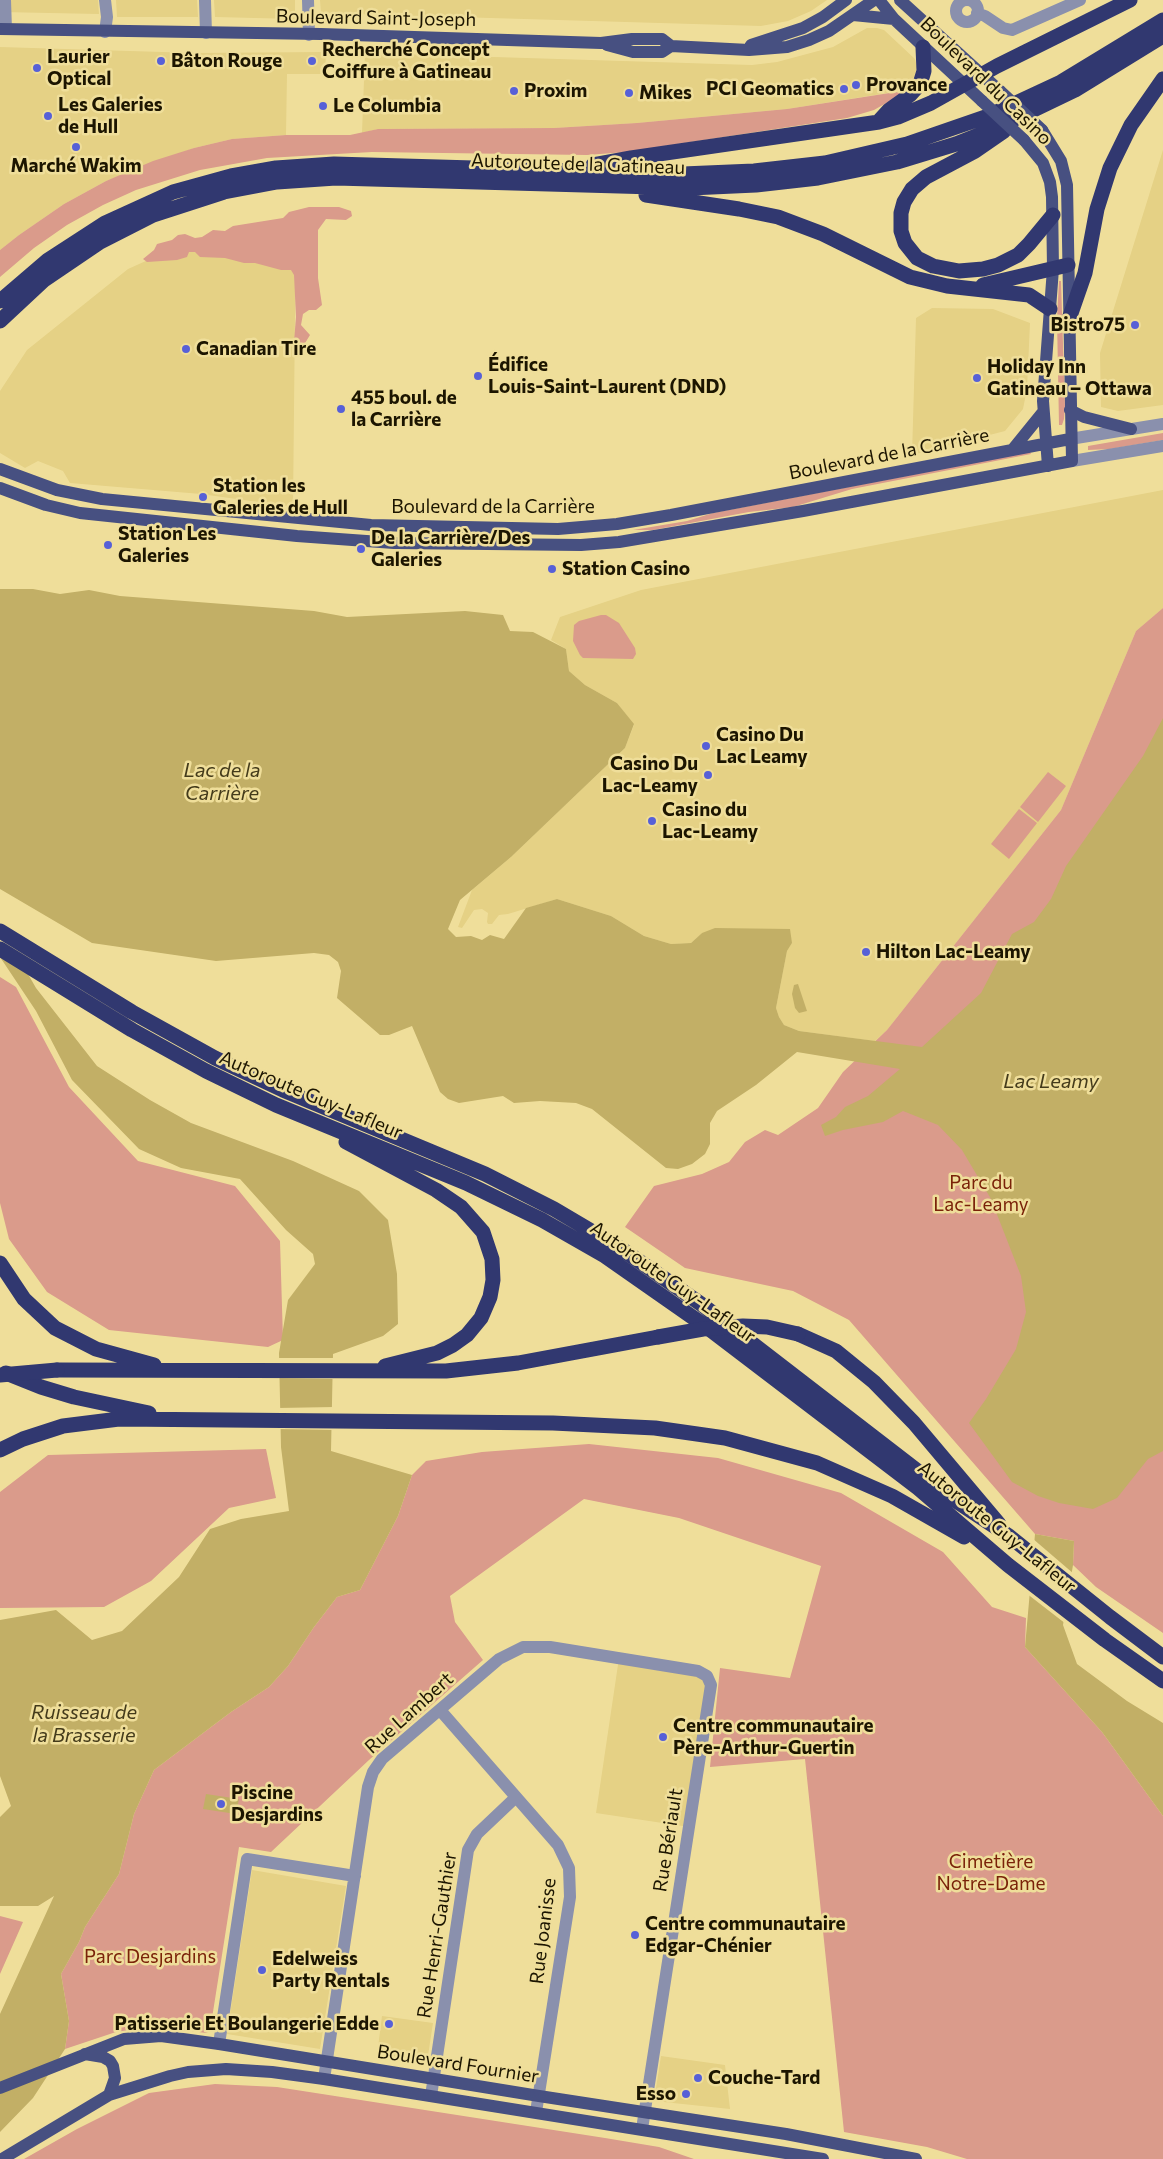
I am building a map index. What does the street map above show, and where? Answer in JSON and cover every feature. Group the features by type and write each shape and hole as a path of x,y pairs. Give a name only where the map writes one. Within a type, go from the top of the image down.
{"highway":[{"path":"567,171 630,158 879,122 912,112 982,74 1130,0"},
{"name":"Autoroute de la Gatineau","path":"0,301 48,260 105,223 164,196 231,176 286,167 348,164 666,174 742,172 819,164 890,149 953,130 1019,103 1078,73 1163,20"},
{"name":"Autoroute de la Gatineau","path":"0,321 44,280 106,239 153,215 224,192 277,182 336,178 708,188 756,186 818,178 862,170 922,154 979,135 1034,111 1087,83 1163,36"},
{"path":"879,122 889,110 910,96 920,84 924,71 923,47"},
{"path":"1068,319 1085,273 1097,209 1110,168 1134,120 1163,78"},
{"path":"1034,111 975,151 916,185 909,192 902,208 901,231 905,243 913,254 927,264 946,270 975,270 998,265 1018,255 1030,244 1053,215"},
{"path":"592,186 747,210 783,219 834,239 902,274 931,283 1029,295 1050,309"},
{"path":"969,287 1068,265"},
{"name":"Autoroute Guy-Lafleur","path":"0,931 144,1019 215,1058 283,1090 485,1174 589,1229 638,1259 688,1294 959,1503 1009,1536 1163,1657"},
{"name":"Autoroute Guy-Lafleur","path":"0,949 186,1061 276,1105 466,1183 542,1220 605,1256 688,1313 911,1482 1008,1564 1089,1628 1163,1681"},
{"path":"276,1105 452,1200 477,1223 490,1247 494,1269 490,1297 481,1318 467,1335 448,1348 431,1355 357,1372"},
{"path":"0,1263 24,1299 42,1317 63,1333 96,1349 175,1370"},
{"path":"0,1375 57,1370 446,1372 491,1367 696,1330 743,1326 767,1327 798,1334 819,1342 842,1355 878,1386 922,1432 1009,1536"},
{"path":"0,1370 27,1382 63,1394 174,1419"},
{"path":"0,1450 42,1432 74,1424 107,1420 174,1419 588,1424 669,1429 725,1438 792,1455 849,1476 917,1509 1008,1564"}],"main road":[{"name":"Boulevard Saint-Joseph","path":"724,48 757,43 797,30 817,21 846,0"},
{"name":"Boulevard Saint-Joseph","path":"3,29 601,43 633,52 662,52 671,46 749,50 791,46 824,33 853,16 874,0"},
{"name":"Boulevard du Casino","path":"879,0 894,19 1024,140 1038,156 1048,175 1052,193 1053,215 1053,269 1044,371 1043,412 1048,466"},
{"name":"Boulevard du Casino","path":"900,0 911,5 1042,130 1056,150 1065,173 1068,213 1068,319 1072,462"},
{"path":"853,16 894,19"},
{"path":"1070,410 1084,417 1131,429"},
{"path":"1013,450 1043,412"},
{"name":"Boulevard de la Carrière","path":"0,469 57,490 102,499 379,526 558,529 617,524 671,515 1070,439"},
{"name":"Boulevard de la Carrière","path":"0,488 46,505 80,513 288,535 386,543 581,545 619,542 803,511 1072,462"},
{"name":"Boulevard Fournier","path":"0,2088 124,2039 146,2036 219,2044 832,2141 916,2159"},
{"path":"84,2054 96,2054 110,2061 115,2071 109,2094"},
{"name":"Boulevard Fournier","path":"2,2159 109,2094 170,2076 208,2070 249,2070 324,2079 823,2159"}],"street":[{"path":"3,29 5,0"},
{"path":"105,32 107,17 106,0"},
{"path":"205,0 206,34"},
{"path":"308,0 309,35"},
{"path":"977,13 1003,28 1012,30 1080,0"},
{"name":"Boulevard de la Carrière","path":"1070,439 1163,424"},
{"name":"Boulevard de la Carrière","path":"1072,462 1163,446"},
{"name":"Rue Lambert","path":"324,2079 368,1787 373,1772 382,1759 499,1659 514,1650 532,1646 550,1647 672,1666 698,1671 707,1676"},
{"name":"Rue Bériault","path":"642,2129 710,1690 707,1676"},
{"name":"Rue Joanisse","path":"440,1710 558,1845 566,1860 570,1877 570,1897 536,2112"},
{"name":"Rue Henri-Gauthier","path":"431,2096 468,1850 477,1834 515,1798"},
{"path":"219,2044 247,1859 355,1876"}],"shaded area":[{"path":"0,0 98,0 99,14 0,12"},
{"path":"116,0 197,0 198,17 117,17"},
{"path":"214,0 295,0 295,19 215,17"},
{"path":"320,0 827,0 811,11 788,21 761,26 321,13"},
{"path":"867,28 884,30 915,59 917,67 914,77 906,90 787,109 637,123 554,128 378,129 362,133 365,53 752,65 777,62 833,47"},
{"name":"Les Galeries de Hull","path":"0,47 195,53 326,52 325,74 287,74 286,135 232,139 194,148 106,181 64,204 0,250"},
{"path":"1163,150 1163,405 1118,411 1101,407 1100,353"},
{"path":"296,215 293,507 201,494 70,483 63,471 38,461 25,468 0,453 0,391 27,350 128,269 177,247"},
{"path":"932,308 993,309 1030,323 1027,389 1023,409 1005,431 912,455 916,318"},
{"path":"1163,490 1163,608 1136,631 1061,810 887,1030 875,1041 799,1031 784,1025 776,1008 787,951 792,943 702,933 691,943 671,944 644,936 611,916 557,899 499,915 492,924 487,922 488,913 482,909 474,910 462,928 458,927 472,890 511,857 625,748 634,725 617,703 585,685 569,671 566,649 551,640 560,617 641,590"},
{"path":"619,1658 707,1676 689,1827 596,1813"},
{"path":"252,1870 346,1886 320,2049 227,2034"},
{"path":"382,2016 433,2023 427,2062 377,2055"},
{"path":"661,2056 725,2065 730,2109 654,2101"}],"green space":[{"path":"896,92 902,94 874,110 847,118 626,152 587,155 372,152 267,158 200,170 136,190 103,205 67,225 34,248 0,277 0,250 64,204 106,181 153,161 194,148 232,139 286,135 350,135 378,129 554,128 637,123 787,109"},
{"path":"309,207 339,207 351,211 352,216 346,220 326,219 318,230 318,278 322,305 316,310 309,310 303,314 301,325 310,335 299,353 293,354 296,317 294,275 291,270 281,270 225,258 200,257 195,252 189,252 187,257 177,260 147,262 143,259 154,250 157,244 172,240 178,235 185,234 195,238 202,237 213,230 225,231 233,226 283,218 289,212"},
{"path":"1059,281 1061,281 1065,407 1062,425 1059,425 1057,318"},
{"path":"1163,433 1163,440 1110,449 1088,450 1088,446"},
{"path":"1030,452 1031,454 852,489 793,507 749,512 653,530 633,530 687,521 713,513"},
{"name":"Parc du Lac-Leamy","path":"1163,608 1163,1633 1096,1587 1073,1565 1074,1541 1035,1534 849,1320 793,1291 685,1268 625,1227 654,1186 702,1174 729,1162 745,1142 765,1130 778,1135 818,1108 843,1072 887,1030 1061,810 1136,631"},
{"path":"606,615 619,623 635,648 636,654 633,659 583,658 580,655 573,641 574,625 579,621"},
{"path":"1048,772 1066,786 1038,822 1020,807"},
{"path":"1019,809 1037,823 1009,859 991,844"},
{"path":"0,977 16,987 69,1087 138,1161 235,1186 280,1241 283,1340 268,1347 109,1330 47,1292 9,1239 0,1203"},
{"name":"Cimetière Notre-Dame","path":"589,1444 718,1458 841,1493 943,1552 992,1607 1026,1618 1025,1647 1102,1732 1163,1816 1163,2159 967,2159 927,2147 844,2132 805,1759 710,1767 720,1668 790,1678 821,1566 679,1518 584,1499 450,1596 455,1622 483,1660 369,1760 271,1852 239,1847 210,2031 206,2033 176,2029 141,2028 116,2032 65,2049 69,2021 61,1974 85,1927 119,1874 134,1814 154,1770 231,1712 269,1687 288,1666 337,1597 360,1590 398,1516 412,1475 426,1461 482,1452"},
{"path":"266,1449 276,1498 229,1508 151,1581 104,1607 0,1608 0,1492 48,1455"},
{"path":"0,1916 23,1922 0,1974"},
{"path":"215,2084 277,2087 605,2138 659,2147 694,2159 24,2159 77,2129 149,2093"}],"water":[{"name":"Lac de la Carrière","path":"0,589 33,589 60,594 89,590 120,596 314,611 347,617 465,611 503,615 510,631 533,632 566,649 569,671 585,685 617,703 634,724 625,748 511,857 460,900 448,929 456,937 471,936 482,940 490,935 504,939 526,908 557,899 611,916 644,936 671,944 691,943 702,933 715,928 790,929 792,943 787,951 776,1008 784,1025 799,1031 922,1047 981,993 1012,934 1034,922 1051,899 1066,866 1143,756 1163,718 1163,1451 1148,1459 1117,1498 1093,1509 1059,1503 1038,1496 1012,1482 969,1423 1016,1349 1026,1312 1021,1276 991,1199 962,1150 938,1125 903,1111 883,1122 843,1130 825,1136 821,1125 836,1117 845,1107 868,1096 900,1069 797,1052 756,1085 717,1111 710,1123 710,1144 705,1154 692,1164 678,1169 666,1168 592,1109 576,1103 540,1101 514,1103 503,1096 459,1103 448,1099 440,1092 412,1026 389,1035 380,1035 337,998 341,971 338,962 329,955 314,953 216,961 92,943 0,889"},
{"name":"Ruisseau de la Brasserie","path":"16,953 36,988 97,1066 150,1100 191,1123 293,1161 359,1191 388,1220 397,1274 398,1324 383,1336 333,1354 331,1451 412,1475 398,1516 360,1590 337,1597 288,1666 269,1687 231,1712 154,1770 134,1814 119,1874 85,1927 61,1974 69,2021 65,2049 33,2098 0,2132 0,2014 54,1896 38,1906 0,1906 0,1817 11,1806 0,1776 0,1620 56,1610 92,1640 122,1631 179,1577 210,1529 241,1519 289,1511 281,1447 279,1353 288,1300 315,1264 313,1254 286,1230 240,1179 181,1168 139,1149 72,1080 36,1011 0,957"},
{"path":"798,984 807,1011 799,1013 795,1008 792,994 794,985"},
{"path":"1035,1534 1074,1541 1073,1565 1063,1625 1077,1664 1127,1701 1163,1723 1163,1816 1102,1732 1025,1647"},
{"name":"Piscine Desjardins","path":"206,1794 239,1799 236,1814 203,1809"}],"pier":[{"path":"277,1358 335,1358 335,1379 277,1378"},
{"path":"334,1407 334,1430 278,1429 278,1408"},
{"path":"1032,1538 1074,1574 1066,1624 1026,1593"}],"place":[{"name":"Bâton Rouge","path":"161,61"},
{"name":"Recherché Concept Coiffure à Gatineau","path":"312,61"},
{"name":"Laurier Optical","path":"37,68"},
{"name":"Provance","path":"856,85"},
{"name":"PCI Geomatics","path":"844,89"},
{"name":"Proxim","path":"514,91"},
{"name":"Mikes","path":"629,93"},
{"name":"Le Columbia","path":"323,106"},
{"name":"Les Galeries de Hull","path":"48,116"},
{"name":"Marché Wakim","path":"76,147"},
{"name":"Bistro75","path":"1135,325"},
{"name":"Canadian Tire","path":"186,349"},
{"name":"Édifice Louis-Saint-Laurent (DND)","path":"478,376"},
{"name":"Holiday Inn Gatineau – Ottawa","path":"977,378"},
{"name":"455 boul. de la Carrière","path":"341,409"},
{"name":"Station les Galeries de Hull","path":"203,497"},
{"name":"Station Les Galeries","path":"108,545"},
{"name":"De la Carrière/Des Galeries","path":"361,549"},
{"name":"Station Casino","path":"552,569"},
{"name":"Casino Du Lac Leamy","path":"706,746"},
{"name":"Casino Du Lac-Leamy","path":"708,775"},
{"name":"Casino du Lac-Leamy","path":"652,821"},
{"name":"Hilton Lac-Leamy","path":"866,952"},
{"name":"Centre communautaire Père-Arthur-Guertin","path":"663,1737"},
{"name":"Piscine Desjardins","path":"221,1804"},
{"name":"Centre communautaire Edgar-Chénier","path":"635,1935"},
{"name":"Edelweiss Party Rentals","path":"262,1970"},
{"name":"Patisserie Et Boulangerie Edde","path":"389,2024"},
{"name":"Couche-Tard","path":"698,2078"},
{"name":"Esso","path":"686,2094"}],"water label":[{"name":"Lac Leamy","path":"1051,1081"}],"park label":[{"name":"Parc Desjardins","path":"150,1957"}]}
